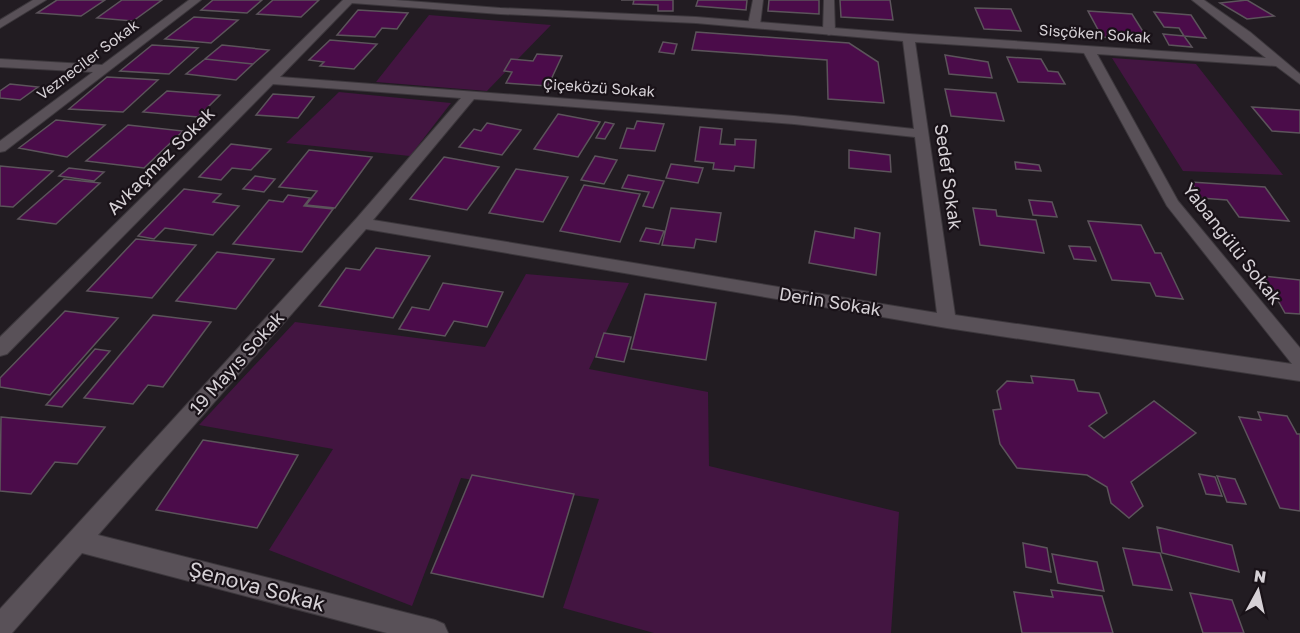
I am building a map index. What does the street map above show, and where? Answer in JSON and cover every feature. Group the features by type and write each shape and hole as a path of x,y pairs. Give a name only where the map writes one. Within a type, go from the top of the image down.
{"street":[{"path":"0,25 41,0"},
{"name":"Vezneciler Sokak","path":"0,148 196,0"},
{"name":"Sisçöken Sokak","path":"350,0 500,11 696,20 1089,51 1278,62"},
{"name":"Avkaçmaz Sokak","path":"0,349 350,0"},
{"path":"754,25 758,0"},
{"path":"829,0 829,32"},
{"path":"1197,0 1246,34 1300,80"},
{"name":"Sedef Sokak","path":"909,38 947,321"},
{"name":"Yabangülü Sokak","path":"1089,51 1172,203 1300,361"},
{"path":"0,63 103,69"},
{"name":"Çiçeközü Sokak","path":"271,80 794,120 923,134"},
{"name":"19 Mayıs Sokak","path":"0,628 362,223 471,95"},
{"name":"Derin Sokak","path":"362,223 947,321 1300,373"},
{"name":"Şenova Sokak","path":"79,541 435,633"}],"shaded area":[{"path":"429,15 551,25 487,91 376,82"},
{"path":"1112,58 1196,64 1283,175 1183,171"},
{"path":"339,92 451,103 410,156 286,143"},
{"path":"526,274 629,283 589,369 708,392 709,466 899,512 891,633 654,633 563,608 599,499 461,478 412,606 269,550 333,449 199,425 295,322 485,347"}],"building":[{"path":"57,0 105,0 81,16 37,13"},
{"path":"122,0 162,0 133,21 97,18"},
{"path":"213,0 262,0 247,13 201,10"},
{"path":"273,0 319,0 301,17 257,14"},
{"path":"634,0 673,0 673,11 658,11 658,5 633,4"},
{"path":"698,0 747,0 746,10 696,6"},
{"path":"769,0 819,0 819,14 768,11"},
{"path":"840,0 890,0 893,20 841,17"},
{"path":"1247,0 1274,16 1247,19 1220,3"},
{"path":"975,8 1011,9 1021,31 984,29"},
{"path":"358,10 408,13 397,29 382,28 375,37 337,35"},
{"path":"1088,11 1132,14 1149,41 1102,37"},
{"path":"1154,12 1191,15 1206,38 1184,36 1179,28 1164,27"},
{"path":"194,17 238,20 211,43 165,39"},
{"path":"696,32 849,43 878,62 884,103 828,99 827,60 692,50"},
{"path":"1163,34 1184,36 1192,47 1169,45"},
{"path":"330,40 377,44 354,69 320,66 324,62 309,60"},
{"path":"663,42 677,44 674,54 659,52"},
{"path":"152,45 198,48 169,74 120,71"},
{"path":"222,45 269,50 253,64 205,59"},
{"path":"537,54 562,56 548,86 506,83 512,72 504,71 511,59 533,61"},
{"path":"945,55 988,62 992,78 949,74"},
{"path":"1007,57 1041,59 1048,71 1058,72 1065,84 1018,82"},
{"path":"205,59 253,64 236,80 186,74"},
{"path":"107,77 158,80 123,112 69,109"},
{"path":"10,84 38,87 20,100 0,98 0,91"},
{"path":"945,89 996,93 1004,121 951,116"},
{"path":"167,91 220,95 198,117 143,112"},
{"path":"273,94 314,97 298,118 256,115"},
{"path":"1252,107 1300,110 1300,133 1272,131"},
{"path":"558,114 600,122 578,157 534,149"},
{"path":"56,120 105,125 67,157 19,148"},
{"path":"637,121 664,124 655,151 620,148 627,128 634,129"},
{"path":"605,122 614,124 605,139 596,138"},
{"path":"487,123 521,130 502,155 459,147 474,129 481,131"},
{"path":"128,125 183,131 144,168 86,161"},
{"path":"700,127 722,129 720,144 735,145 735,139 756,140 754,168 735,166 734,171 713,169 714,163 695,161"},
{"path":"231,144 271,149 251,170 232,168 221,180 199,177"},
{"path":"309,150 372,157 335,208 306,205 317,191 279,187"},
{"path":"849,150 890,155 891,172 849,168"},
{"path":"595,156 617,160 604,184 581,180"},
{"path":"444,157 499,167 467,210 410,199"},
{"path":"1015,162 1039,165 1041,171 1016,169"},
{"path":"671,164 703,168 698,183 666,178"},
{"path":"0,166 53,171 13,207 0,206"},
{"path":"69,168 104,172 94,181 59,176"},
{"path":"516,169 568,177 543,222 489,213"},
{"path":"628,175 664,181 653,208 643,206 649,192 622,188"},
{"path":"255,176 275,179 264,192 243,189"},
{"path":"64,179 100,183 56,224 18,219"},
{"path":"1191,182 1265,187 1289,221 1239,217 1227,200 1201,198"},
{"path":"584,185 640,194 620,242 560,231"},
{"path":"184,189 221,194 213,202 239,206 213,235 165,228 154,239 138,236"},
{"path":"288,195 310,198 304,206 333,209 302,252 233,244 269,200 283,202"},
{"path":"1029,200 1052,202 1057,217 1033,215"},
{"path":"671,208 721,213 716,242 696,239 694,248 662,245"},
{"path":"973,208 996,210 997,216 1036,220 1044,253 980,245"},
{"path":"1088,221 1141,225 1155,253 1161,253 1183,299 1156,296 1150,283 1112,280"},
{"path":"646,228 664,231 659,244 640,241"},
{"path":"855,228 880,233 876,275 809,263 815,231 854,238"},
{"path":"136,239 196,245 152,298 87,291"},
{"path":"1069,246 1090,247 1096,261 1074,259"},
{"path":"376,248 430,256 393,318 319,306 346,268 360,270"},
{"path":"217,252 274,259 236,309 176,301"},
{"path":"1264,276 1300,280 1300,314 1285,313"},
{"path":"443,283 503,292 487,327 454,321 445,336 399,329 412,307 429,310"},
{"path":"645,294 716,303 706,360 631,349"},
{"path":"65,311 118,318 50,395 0,387 0,378"},
{"path":"153,315 211,322 163,387 148,385 133,404 84,398"},
{"path":"604,333 631,337 624,362 596,357"},
{"path":"95,349 110,351 62,407 46,405"},
{"path":"1031,376 1074,380 1078,391 1099,393 1107,413 1089,426 1104,438 1154,401 1196,433 1131,482 1143,506 1129,518 1111,503 1107,487 1087,475 1017,468 1000,444 993,410 1001,409 997,391 1007,381 1033,383"},
{"path":"1258,412 1287,416 1297,434 1300,434 1300,511 1280,508 1239,417 1261,420"},
{"path":"1,417 105,427 77,464 55,462 31,494 0,491"},
{"path":"203,440 298,455 257,528 156,510"},
{"path":"1199,474 1215,477 1222,496 1206,494"},
{"path":"472,475 574,494 543,597 431,573"},
{"path":"1217,476 1235,479 1246,504 1227,502"},
{"path":"1157,527 1232,545 1239,572 1162,553"},
{"path":"1023,543 1047,548 1051,572 1026,567"},
{"path":"1123,548 1160,553 1172,590 1133,585"},
{"path":"1052,554 1097,562 1104,591 1058,583"},
{"path":"1051,590 1102,596 1113,633 1022,633 1014,592 1053,597"},
{"path":"1190,593 1232,600 1244,633 1203,633"}]}
